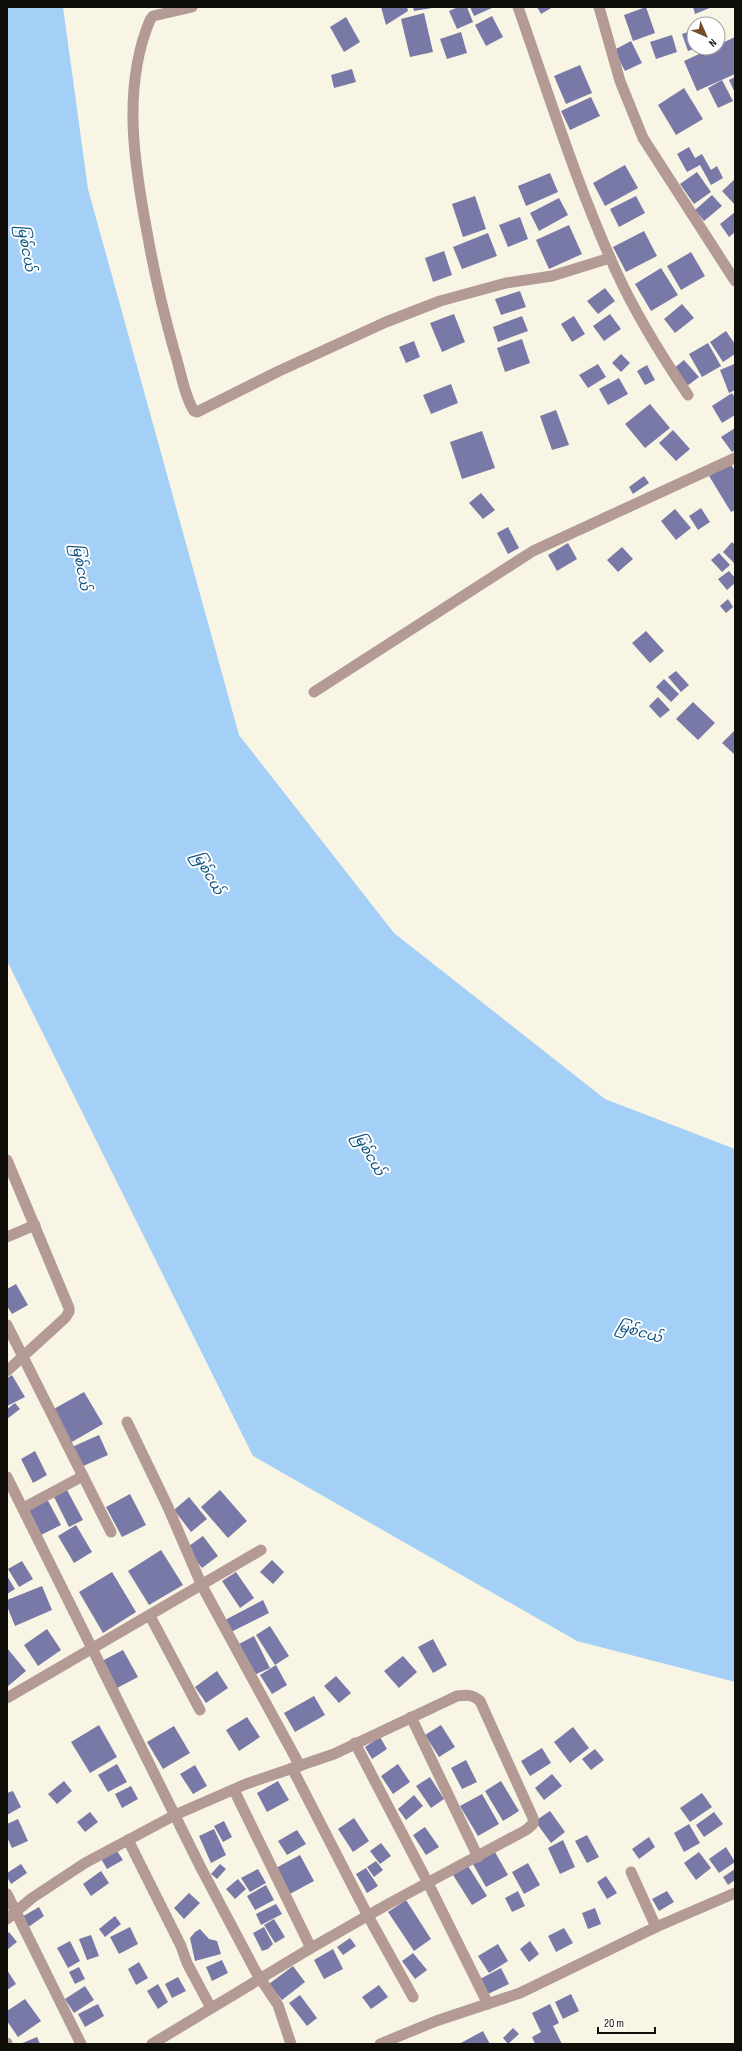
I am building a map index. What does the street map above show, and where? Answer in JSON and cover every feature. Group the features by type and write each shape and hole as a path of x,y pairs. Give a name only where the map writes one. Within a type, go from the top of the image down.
{"street":[{"path":"192,7 153,16 150,20 138,62 134,84 133,130 140,193 165,320 194,411 197,412 286,368 386,322 440,301 506,283 552,276 610,258"},
{"path":"518,7 565,142 610,258 651,339 688,395"},
{"path":"599,7 620,81 643,138 735,280"},
{"path":"314,692 533,551 735,458"},
{"path":"7,1160 69,1304 69,1312 49,1334 7,1371"},
{"path":"7,1237 35,1225"},
{"path":"7,1325 22,1358 112,1532"},
{"path":"127,1422 167,1505 202,1586 296,1767 368,1916 413,1997"},
{"path":"23,1508 83,1476"},
{"path":"7,1477 201,1868 260,1978 278,2005 291,2044"},
{"path":"7,1698 202,1586 261,1550"},
{"path":"150,1616 200,1710"},
{"path":"11,1916 32,1898 85,1863 175,1815 234,1790 334,1754 457,1696 469,1694 480,1701 533,1818 533,1824 526,1830 478,1857 311,1948 152,2044"},
{"path":"411,1717 478,1857"},
{"path":"355,1743 428,1883 488,2004"},
{"path":"234,1790 311,1948"},
{"path":"128,1840 181,1946 187,1963 211,2008"},
{"path":"631,1872 656,1927"},
{"path":"380,2044 436,2021 520,1993 656,1927 735,1893"},
{"path":"7,1894 11,1916 82,2044"}],"water":[{"name":"မြစ်ငယ်","path":"7,7 63,7 88,189 239,735 394,933 605,1099 735,1149 735,1682 577,1641 253,1456 7,961"}],"building":[{"path":"381,7 407,7 408,11 386,25"},
{"path":"413,7 432,7 432,8 414,11"},
{"path":"458,7 467,7 473,22 457,29 449,11"},
{"path":"470,7 494,7 474,16"},
{"path":"537,7 553,7 541,14"},
{"path":"646,7 655,33 633,41 624,15"},
{"path":"693,7 712,7 695,14"},
{"path":"424,13 433,52 410,57 401,19"},
{"path":"492,16 503,37 486,46 475,25"},
{"path":"346,17 360,42 344,52 330,27"},
{"path":"461,32 467,53 447,59 440,39"},
{"path":"686,33 686,45 682,34"},
{"path":"672,35 677,52 656,59 650,42"},
{"path":"735,37 735,74 697,91 684,61 695,56 726,56 726,41"},
{"path":"631,41 642,63 625,71 614,50"},
{"path":"580,65 592,93 566,104 554,76"},
{"path":"352,69 356,82 334,88 331,75"},
{"path":"735,77 735,93 729,80"},
{"path":"722,80 733,101 718,108 708,88"},
{"path":"684,88 703,119 676,135 658,105"},
{"path":"591,97 600,116 570,130 561,111"},
{"path":"689,147 695,158 702,154 711,170 717,166 723,178 711,185 700,165 687,172 677,154"},
{"path":"625,165 638,188 605,206 593,183"},
{"path":"697,172 711,192 694,204 680,184"},
{"path":"550,173 558,192 526,206 518,186"},
{"path":"735,179 735,205 722,191"},
{"path":"712,195 722,206 704,221 695,210"},
{"path":"475,196 486,229 463,237 452,204"},
{"path":"636,196 645,213 619,227 610,209"},
{"path":"559,198 568,215 539,231 530,213"},
{"path":"735,212 735,232 729,237 720,224"},
{"path":"520,217 528,239 508,247 499,225"},
{"path":"569,225 582,254 549,269 536,240"},
{"path":"644,231 657,256 626,272 613,247"},
{"path":"488,233 497,256 462,269 453,247"},
{"path":"444,251 452,275 433,282 425,258"},
{"path":"691,252 705,276 681,290 667,266"},
{"path":"661,268 678,295 651,311 635,284"},
{"path":"605,288 615,301 598,314 587,301"},
{"path":"520,291 526,307 501,315 495,299"},
{"path":"682,304 694,318 675,333 664,319"},
{"path":"454,314 465,342 442,352 430,323"},
{"path":"610,314 621,329 604,341 593,326"},
{"path":"522,316 528,331 498,342 493,327"},
{"path":"574,316 585,334 572,342 561,324"},
{"path":"726,331 735,344 735,354 723,362 710,342"},
{"path":"522,339 530,363 505,372 497,348"},
{"path":"414,341 420,357 406,363 399,347"},
{"path":"708,343 721,366 702,377 689,354"},
{"path":"621,354 630,363 621,372 612,363"},
{"path":"684,360 699,377 687,386 673,369"},
{"path":"598,364 606,377 588,388 579,375"},
{"path":"734,364 735,390 729,393 720,370"},
{"path":"647,365 655,380 645,385 637,371"},
{"path":"619,378 628,394 608,405 599,389"},
{"path":"451,384 458,403 431,414 423,395"},
{"path":"732,393 735,398 735,415 722,423 712,406"},
{"path":"650,404 670,428 645,448 625,424"},
{"path":"556,410 569,445 552,450 540,416"},
{"path":"735,428 735,450 732,452 721,437"},
{"path":"673,430 690,449 676,461 659,443"},
{"path":"482,431 495,468 462,479 450,442"},
{"path":"730,463 735,471 735,510 731,512 709,476"},
{"path":"644,476 649,483 633,494 629,487"},
{"path":"481,493 495,510 483,519 469,503"},
{"path":"701,508 710,522 698,530 689,516"},
{"path":"675,509 691,528 676,540 661,521"},
{"path":"508,527 519,548 508,554 497,533"},
{"path":"732,542 735,545 735,564 723,552"},
{"path":"568,543 577,559 557,571 548,555"},
{"path":"622,547 633,559 618,572 607,560"},
{"path":"719,553 730,565 722,572 711,560"},
{"path":"729,571 735,578 735,583 727,590 718,579"},
{"path":"728,599 733,607 726,613 720,606"},
{"path":"646,631 664,651 650,663 632,643"},
{"path":"676,671 689,685 681,692 668,677"},
{"path":"664,679 679,694 671,702 656,687"},
{"path":"658,697 670,710 660,718 649,706"},
{"path":"693,702 715,723 698,740 676,719"},
{"path":"735,730 735,755 722,743"},
{"path":"16,1284 28,1305 12,1314 7,1306 7,1289"},
{"path":"12,1375 25,1397 7,1406 7,1378"},
{"path":"84,1392 103,1424 70,1443 52,1410"},
{"path":"15,1403 20,1409 7,1419 7,1409"},
{"path":"99,1435 108,1455 81,1467 72,1447"},
{"path":"35,1451 47,1475 33,1483 21,1459"},
{"path":"66,1488 83,1520 69,1527 53,1495"},
{"path":"220,1490 247,1521 228,1538 201,1507"},
{"path":"130,1494 146,1525 122,1537 106,1507"},
{"path":"189,1497 207,1519 191,1532 174,1510"},
{"path":"47,1499 61,1525 39,1536 26,1510"},
{"path":"76,1525 92,1552 74,1563 58,1536"},
{"path":"203,1536 218,1556 202,1568 186,1548"},
{"path":"161,1550 183,1585 149,1605 128,1571"},
{"path":"272,1560 284,1572 273,1584 260,1572"},
{"path":"22,1561 33,1579 19,1587 8,1569"},
{"path":"112,1572 136,1612 103,1633 79,1592"},
{"path":"236,1572 254,1598 240,1608 222,1581"},
{"path":"7,1576 15,1589 7,1594"},
{"path":"42,1586 52,1610 15,1626 7,1606 7,1600"},
{"path":"263,1600 269,1613 231,1632 225,1620"},
{"path":"270,1626 289,1656 275,1665 256,1635"},
{"path":"47,1629 61,1650 38,1666 24,1645"},
{"path":"254,1636 270,1668 252,1676 237,1645"},
{"path":"433,1639 447,1665 433,1673 418,1647"},
{"path":"7,1648 26,1671 7,1687"},
{"path":"123,1650 138,1677 117,1688 102,1661"},
{"path":"403,1656 417,1672 399,1688 384,1671"},
{"path":"276,1665 287,1685 272,1694 260,1675"},
{"path":"217,1671 228,1688 206,1703 195,1687"},
{"path":"336,1676 351,1693 339,1703 324,1686"},
{"path":"314,1696 325,1715 295,1732 284,1713"},
{"path":"247,1717 260,1737 239,1751 226,1730"},
{"path":"99,1725 117,1757 90,1773 71,1742"},
{"path":"441,1725 455,1747 439,1757 425,1735"},
{"path":"174,1726 190,1753 163,1769 147,1742"},
{"path":"573,1727 589,1748 570,1763 554,1742"},
{"path":"380,1737 387,1749 372,1759 365,1747"},
{"path":"542,1748 551,1763 530,1776 521,1761"},
{"path":"595,1749 604,1760 591,1770 582,1759"},
{"path":"466,1760 477,1782 462,1789 451,1768"},
{"path":"117,1764 127,1782 108,1792 98,1775"},
{"path":"398,1764 410,1782 393,1794 381,1776"},
{"path":"195,1765 207,1786 193,1794 180,1774"},
{"path":"552,1774 562,1786 544,1800 535,1788"},
{"path":"430,1777 444,1799 431,1808 416,1786"},
{"path":"64,1781 72,1791 57,1804 48,1794"},
{"path":"278,1781 289,1800 267,1812 257,1793"},
{"path":"501,1781 519,1811 503,1821 485,1791"},
{"path":"131,1786 138,1799 122,1808 115,1794"},
{"path":"13,1791 21,1807 7,1815 7,1793"},
{"path":"702,1793 712,1807 690,1822 680,1808"},
{"path":"482,1794 499,1824 478,1836 460,1806"},
{"path":"414,1795 423,1806 406,1820 398,1809"},
{"path":"550,1811 565,1832 551,1843 535,1821"},
{"path":"90,1812 98,1822 85,1832 77,1822"},
{"path":"714,1812 723,1824 704,1837 696,1825"},
{"path":"354,1818 369,1841 353,1852 338,1829"},
{"path":"18,1819 28,1841 12,1848 7,1837 7,1824"},
{"path":"224,1821 232,1837 223,1842 214,1826"},
{"path":"689,1824 700,1843 684,1852 674,1833"},
{"path":"425,1827 439,1847 426,1855 413,1835"},
{"path":"214,1829 226,1855 211,1863 199,1836"},
{"path":"297,1830 306,1844 287,1855 278,1841"},
{"path":"587,1835 599,1857 587,1863 575,1841"},
{"path":"649,1837 655,1847 639,1859 632,1849"},
{"path":"563,1840 575,1867 560,1874 548,1848"},
{"path":"381,1843 391,1856 380,1864 370,1851"},
{"path":"726,1847 735,1862 719,1873 709,1859"},
{"path":"115,1848 123,1860 107,1869 100,1857"},
{"path":"495,1852 508,1875 486,1887 473,1864"},
{"path":"699,1852 711,1868 696,1880 684,1863"},
{"path":"300,1855 314,1881 288,1895 274,1869"},
{"path":"376,1861 383,1870 374,1877 367,1867"},
{"path":"528,1863 540,1885 524,1894 512,1872"},
{"path":"21,1864 27,1873 11,1884 7,1877 7,1873"},
{"path":"220,1864 226,1869 217,1879 211,1874"},
{"path":"468,1866 487,1896 472,1905 453,1875"},
{"path":"366,1868 378,1886 367,1893 356,1874"},
{"path":"258,1869 266,1883 250,1892 241,1878"},
{"path":"735,1869 735,1880 728,1885 723,1877"},
{"path":"101,1871 109,1883 91,1896 83,1884"},
{"path":"606,1876 617,1893 607,1899 597,1882"},
{"path":"238,1879 246,1889 235,1899 226,1889"},
{"path":"266,1885 274,1900 255,1910 247,1896"},
{"path":"518,1891 525,1906 512,1912 505,1898"},
{"path":"667,1891 674,1902 659,1911 652,1899"},
{"path":"189,1893 200,1903 184,1919 174,1908"},
{"path":"406,1900 431,1939 414,1951 388,1912"},
{"path":"276,1904 282,1914 261,1925 256,1914"},
{"path":"39,1907 44,1916 27,1928 20,1918"},
{"path":"595,1908 601,1924 588,1929 582,1913"},
{"path":"115,1916 121,1924 105,1937 99,1929"},
{"path":"274,1919 285,1937 275,1943 264,1925"},
{"path":"130,1927 138,1944 119,1954 110,1937"},
{"path":"264,1927 273,1944 268,1949 262,1951 253,1933"},
{"path":"564,1928 573,1943 556,1952 548,1936"},
{"path":"200,1929 209,1939 217,1941 221,1954 195,1961 190,1938"},
{"path":"9,1932 17,1942 8,1949 7,1934"},
{"path":"91,1935 99,1956 87,1960 79,1939"},
{"path":"350,1938 356,1946 343,1955 337,1947"},
{"path":"70,1941 80,1961 68,1968 57,1948"},
{"path":"530,1941 539,1954 529,1962 520,1949"},
{"path":"498,1944 508,1961 489,1973 478,1956"},
{"path":"333,1949 343,1969 324,1979 314,1960"},
{"path":"413,1953 427,1970 415,1979 402,1961"},
{"path":"222,1960 228,1973 212,1981 206,1967"},
{"path":"139,1962 148,1978 136,1985 128,1969"},
{"path":"293,1966 305,1982 282,2000 269,1984"},
{"path":"79,1967 85,1979 75,1984 69,1972"},
{"path":"501,1968 509,1984 488,1994 480,1979"},
{"path":"7,1970 16,1984 7,1990"},
{"path":"178,1977 186,1991 172,1998 165,1984"},
{"path":"158,1984 168,2002 158,2009 147,1991"},
{"path":"379,1985 388,1997 371,2009 362,1997"},
{"path":"85,1986 94,2000 74,2013 65,1999"},
{"path":"571,1994 579,2011 563,2019 555,2002"},
{"path":"300,1995 317,2018 307,2026 289,2003"},
{"path":"25,1999 41,2021 18,2037 7,2021 7,2011"},
{"path":"98,2004 104,2016 85,2027 78,2014"},
{"path":"550,2004 559,2023 553,2026 562,2044 535,2044 532,2037 541,2032 532,2013"},
{"path":"513,2028 519,2034 508,2044 503,2038"},
{"path":"483,2031 490,2044 459,2044"},
{"path":"37,2037 40,2044 20,2044"}]}
